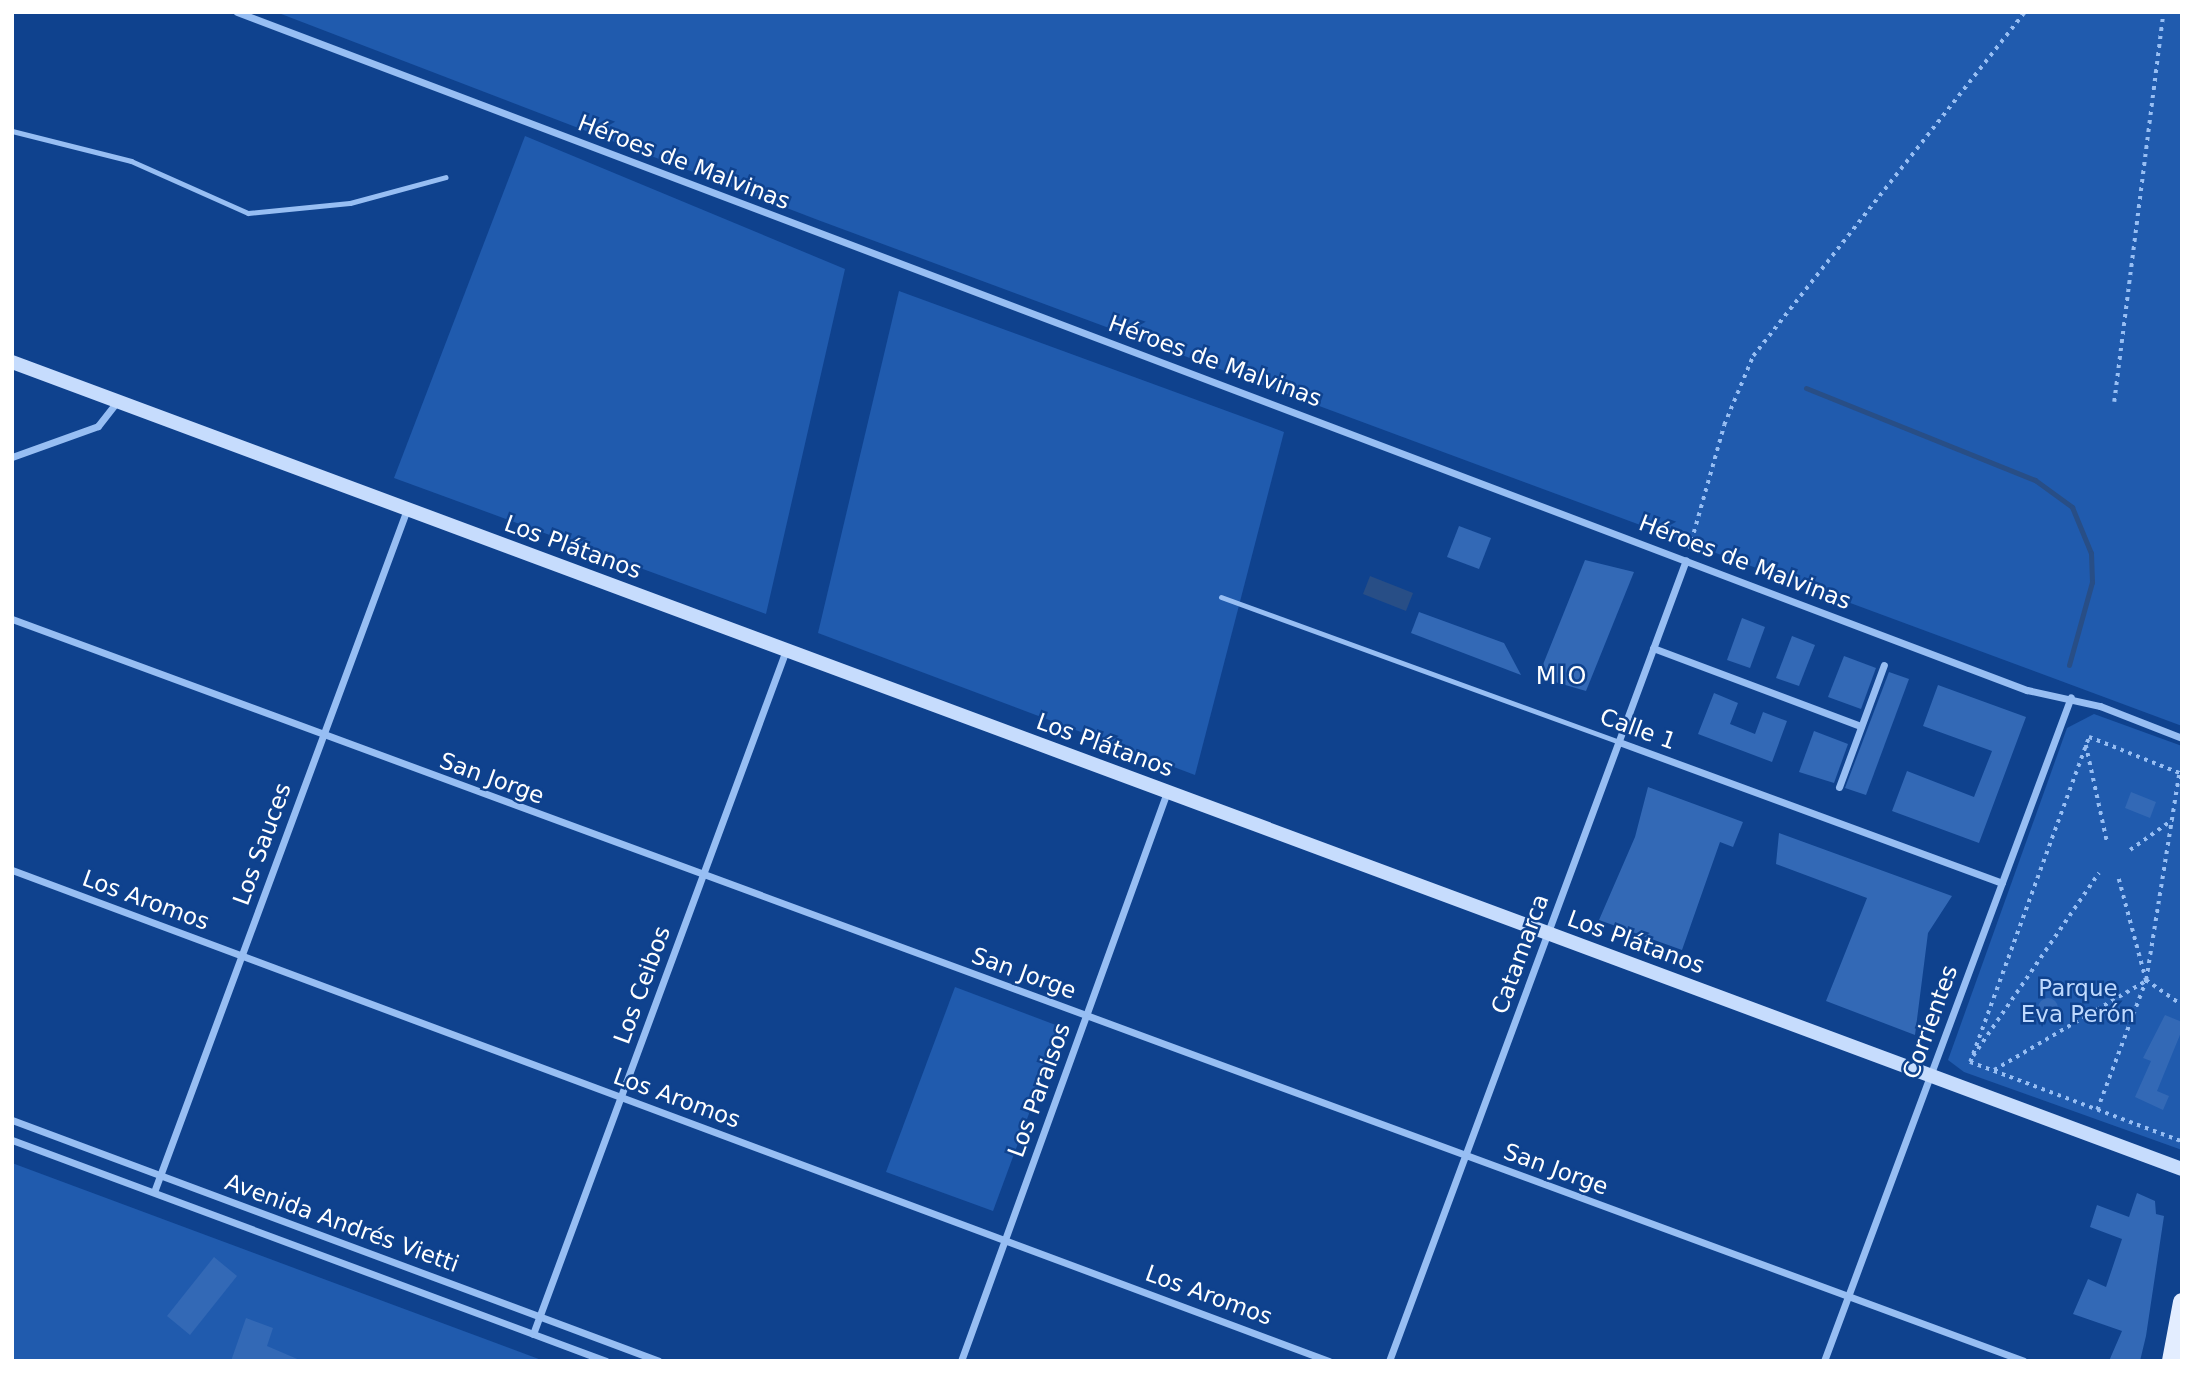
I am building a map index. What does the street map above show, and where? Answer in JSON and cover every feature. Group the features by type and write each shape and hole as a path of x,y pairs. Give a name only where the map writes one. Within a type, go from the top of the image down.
{"main road":[{"path":"2171,1361 2182,1303"}],"street":[{"name":"Héroes de Malvinas","path":"237,12 2027,690 2071,697 2182,738"},
{"name":"Los Plátanos","path":"12,362 2182,1169"},
{"path":"12,457 98,426 118,401"},
{"name":"Los Sauces","path":"154,1192 407,509"},
{"name":"Catamarca","path":"1390,1361 1686,560"},
{"name":"San Jorge","path":"12,619 323,736 2024,1361"},
{"path":"1653,648 1861,726"},
{"name":"Los Ceibos","path":"533,1334 786,650"},
{"path":"1839,787 1884,665"},
{"name":"Corrientes","path":"1824,1361 2071,697"},
{"name":"Calle 1","path":"1619,742 2002,883"},
{"name":"Los Paraisos","path":"961,1361 1167,792"},
{"name":"Los Aromos","path":"12,870 1329,1361"},
{"name":"Avenida Andrés Vietti","path":"12,1121 659,1361"},
{"name":"Avenida Andrés Vietti","path":"12,1140 606,1361"}],"lane":[{"path":"12,131 131,161 248,213 349,203 446,177"},
{"name":"Calle 1","path":"1221,597 1619,742"}],"path":[{"path":"1686,560 1724,425 1754,356 2025,12"},
{"path":"2114,402 2163,12"},
{"path":"1970,1062 2089,737 2181,774 2146,981 2097,1110"},
{"path":"2086,745 2107,841"},
{"path":"2130,850 2172,820"},
{"path":"1970,1062 2099,873"},
{"path":"2119,879 2146,981 2182,1005"},
{"path":"1993,1071 2146,981"},
{"path":"1970,1062 2181,1142"}],"green space":[{"path":"276,12 2182,12 2182,726 818,220"},
{"path":"525,136 845,269 766,614 394,478"},
{"path":"899,291 1284,432 1195,775 818,633"},
{"name":"Parque Eva Perón","path":"2094,714 2182,746 2182,1150 1964,1072 1948,1060 2067,728"},
{"path":"955,987 1061,1027 993,1211 886,1172"},
{"path":"12,1163 544,1361 12,1361"}],"shaded area":[{"path":"1370,576 1413,593 1406,611 1363,594"}],"building":[{"path":"1459,526 1491,538 1479,569 1447,557"},
{"path":"1585,560 1634,572 1586,691 1538,677"},
{"path":"1419,612 1504,643 1521,675 1411,633"},
{"path":"1742,618 1765,627 1750,668 1727,660"},
{"path":"1792,636 1815,645 1799,686 1776,678"},
{"path":"1844,656 1876,668 1861,709 1828,697"},
{"path":"1889,672 1909,679 1866,795 1845,788"},
{"path":"1938,685 2026,717 1979,843 1892,811 1907,771 1974,797 1992,751 1923,726"},
{"path":"1714,693 1738,703 1730,724 1755,734 1763,712 1787,721 1772,762 1698,734"},
{"path":"1814,731 1848,744 1834,783 1799,772"},
{"path":"1648,787 1743,822 1733,847 1720,842 1682,950 1599,920 1635,837"},
{"path":"2131,792 2156,802 2150,818 2125,808"},
{"path":"1779,833 1952,896 1928,933 1915,1035 1826,1001 1867,898 1776,864"},
{"path":"2048,998 2055,1001 2058,1008 2055,1015 2048,1018 2041,1015 2038,1008 2041,1001"},
{"path":"2165,1015 2182,1022 2182,1030 2157,1091 2169,1096 2163,1110 2135,1097 2151,1061 2143,1058"},
{"path":"2137,1193 2155,1201 2156,1214 2164,1216 2146,1336 2140,1361 2109,1361 2122,1331 2073,1314 2088,1279 2106,1287 2122,1239 2090,1227 2097,1205 2129,1217"},
{"path":"214,1257 237,1276 190,1335 167,1316"},
{"path":"246,1318 273,1328 267,1346 302,1361 231,1361"}],"waterway":[{"path":"1806,388 2035,480 2072,507 2091,553 2092,582 2069,665"}],"district":[{"name":"MIO","path":"1562,677"}]}
